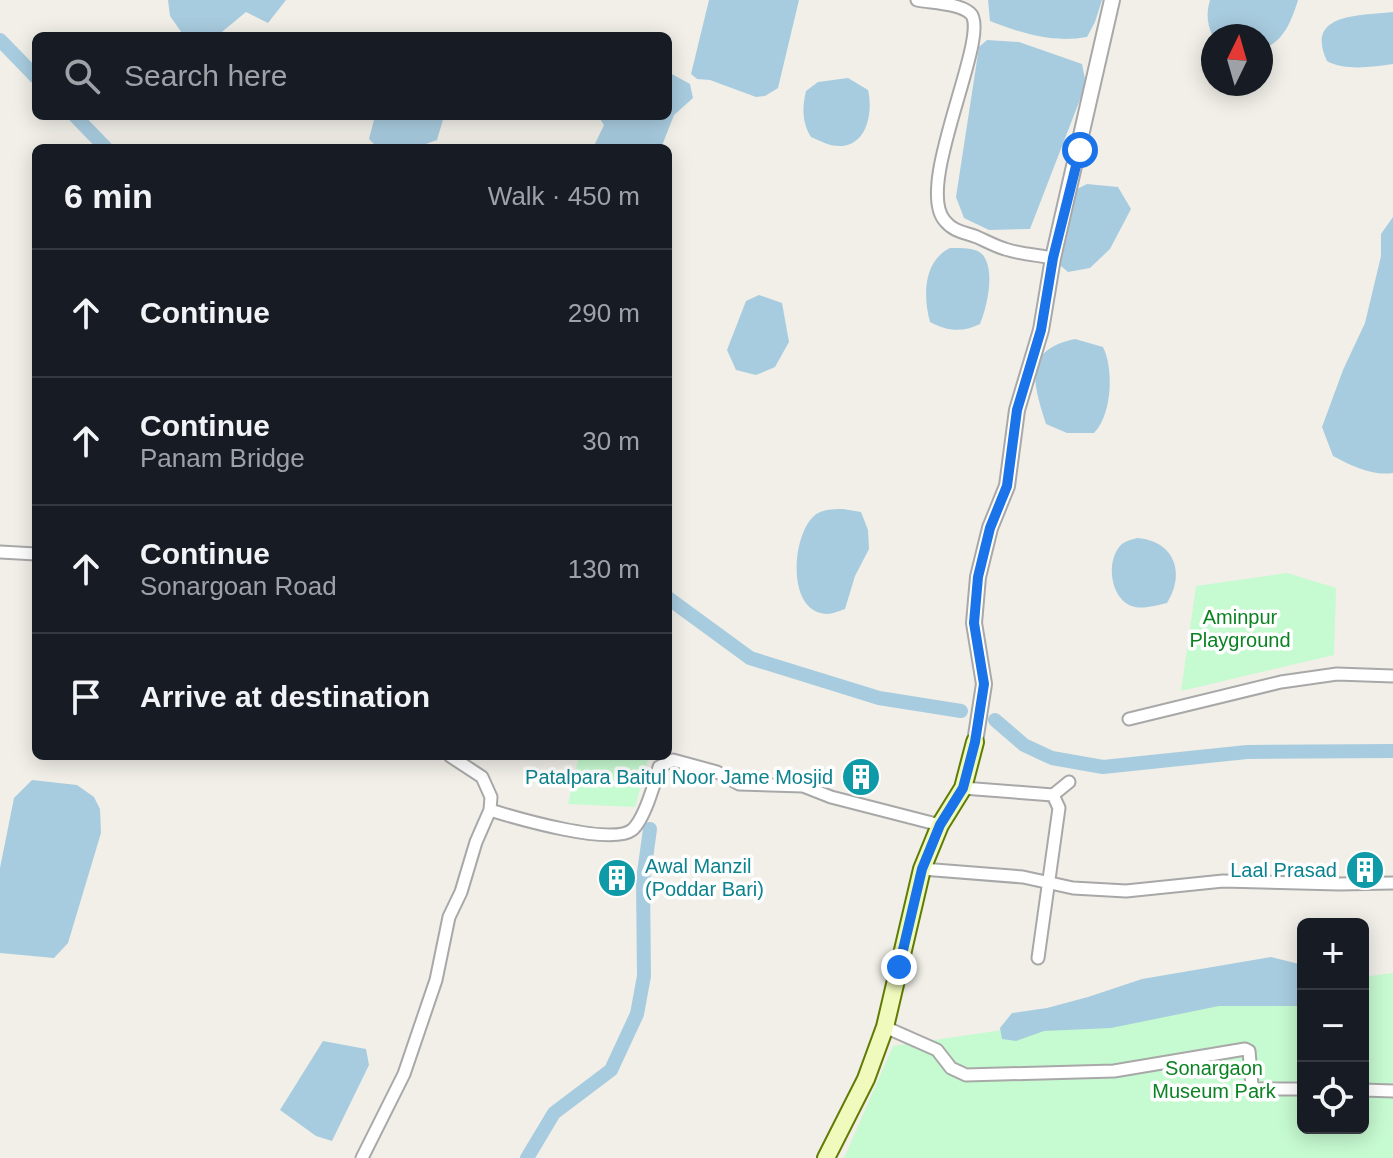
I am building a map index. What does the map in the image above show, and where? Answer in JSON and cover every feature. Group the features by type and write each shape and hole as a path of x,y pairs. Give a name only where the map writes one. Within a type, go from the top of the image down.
{"main road":[{"path":"826,1158 866,1079 885,1027 922,869 940,825 963,788 975,742"}],"street":[{"path":"917,0 959,8 974,18 975,31 945,144 937,191 941,218 955,231 1007,250 1053,258"},
{"path":"975,742 984,684 974,623 978,577 990,528 1007,486 1017,410 1041,330 1053,258 1112,0"},
{"path":"0,552 32,554"},
{"path":"1129,719 1281,682 1337,674 1393,676"},
{"path":"362,1158 404,1074 436,980 449,917 490,810 491,797 482,777 456,760"},
{"path":"490,810 594,836 622,834 632,830 638,822 659,767 673,760 717,772 739,784 803,786 831,797 940,825"},
{"path":"963,788 1053,795 1069,782"},
{"path":"1038,958 1059,808 1053,795"},
{"path":"922,869 1048,881 1073,888 1126,891 1223,881 1393,883"},
{"path":"885,1027 937,1050 951,1068 966,1075 1114,1071 1245,1049 1249,1051 1252,1085 1256,1089 1297,1089"},
{"path":"1369,1090 1393,1091"}],"green space":[{"name":"Aminpur Playground","path":"1287,573 1336,588 1334,655 1181,691 1196,586"},
{"path":"578,760 648,760 635,807 568,804"},
{"name":"Sonargaon Museum Park","path":"1393,973 1393,1158 844,1158 893,1046 1297,987 1297,1134 1369,1134 1369,976"}],"water":[{"path":"168,0 286,0 268,23 246,12 222,32 181,32 170,16"},
{"path":"709,0 799,0 778,88 765,96 756,97 710,80 697,79 691,74"},
{"path":"988,0 1102,0 1087,37 1062,39 1026,33 990,21"},
{"path":"1210,0 1298,0 1281,37 1273,43 1273,24 1209,24"},
{"path":"1393,12 1393,64 1350,67 1327,61 1322,45 1323,33 1330,25 1352,16"},
{"path":"987,40 1019,42 1082,64 1086,84 1030,229 989,230 964,218 956,197 979,47"},
{"path":"672,74 690,84 693,98 674,115 663,144 595,144 604,125 601,120 672,120"},
{"path":"848,78 868,90 869,116 863,133 851,144 842,146 811,137 804,115 806,91 818,82"},
{"path":"374,120 443,120 437,140 426,144 374,144 369,139"},
{"path":"1087,184 1118,187 1131,209 1110,249 1090,268 1068,272 1055,261 1071,192"},
{"path":"1393,217 1393,473 1385,474 1362,469 1333,456 1322,427 1365,323 1381,256 1381,234"},
{"path":"950,248 979,252 989,269 983,317 980,324 967,329 949,329 930,322 927,280 934,262"},
{"path":"759,295 782,303 789,342 775,367 756,375 736,370 727,350 746,301"},
{"path":"1075,339 1103,347 1107,356 1110,379 1108,404 1094,433 1067,433 1046,424 1035,382 1039,360 1046,351"},
{"path":"843,509 861,512 868,530 869,549 855,576 845,609 827,614 814,610 805,601 799,588 797,556 806,527 813,517 823,511"},
{"path":"1137,538 1160,545 1173,560 1176,580 1167,603 1135,607 1120,598 1116,590 1112,571 1115,553 1124,543"},
{"path":"32,780 77,785 94,797 100,809 101,833 68,943 54,958 0,953 0,868 14,798"},
{"path":"1271,957 1297,964 1297,1006 1219,1006 1111,1028 1044,1031 1016,1041 1002,1039 1000,1028 1012,1013 1047,1008 1142,979"},
{"path":"323,1041 366,1049 369,1065 332,1141 316,1136 280,1110"}],"waterway":[{"path":"0,40 32,73"},
{"path":"79,120 102,144"},
{"path":"672,601 750,658 879,698 961,711"},
{"path":"995,720 1024,745 1052,758 1103,767 1247,752 1393,751"},
{"path":"527,1158 554,1113 611,1070 637,1014 644,976 643,880 650,829"}],"place":[{"name":"Patalpara Baitul Noor Jame Mosjid","path":"861,777"},
{"name":"Laal Prasad","path":"1365,870"},
{"name":"Awal Manzil (Poddar Bari)","path":"617,878"}],"route":[{"path":"899,967 922,869 940,825 963,788 975,742 984,684 974,623 978,577 990,528 1007,486 1017,410 1041,330 1053,258 1080,150"}]}
